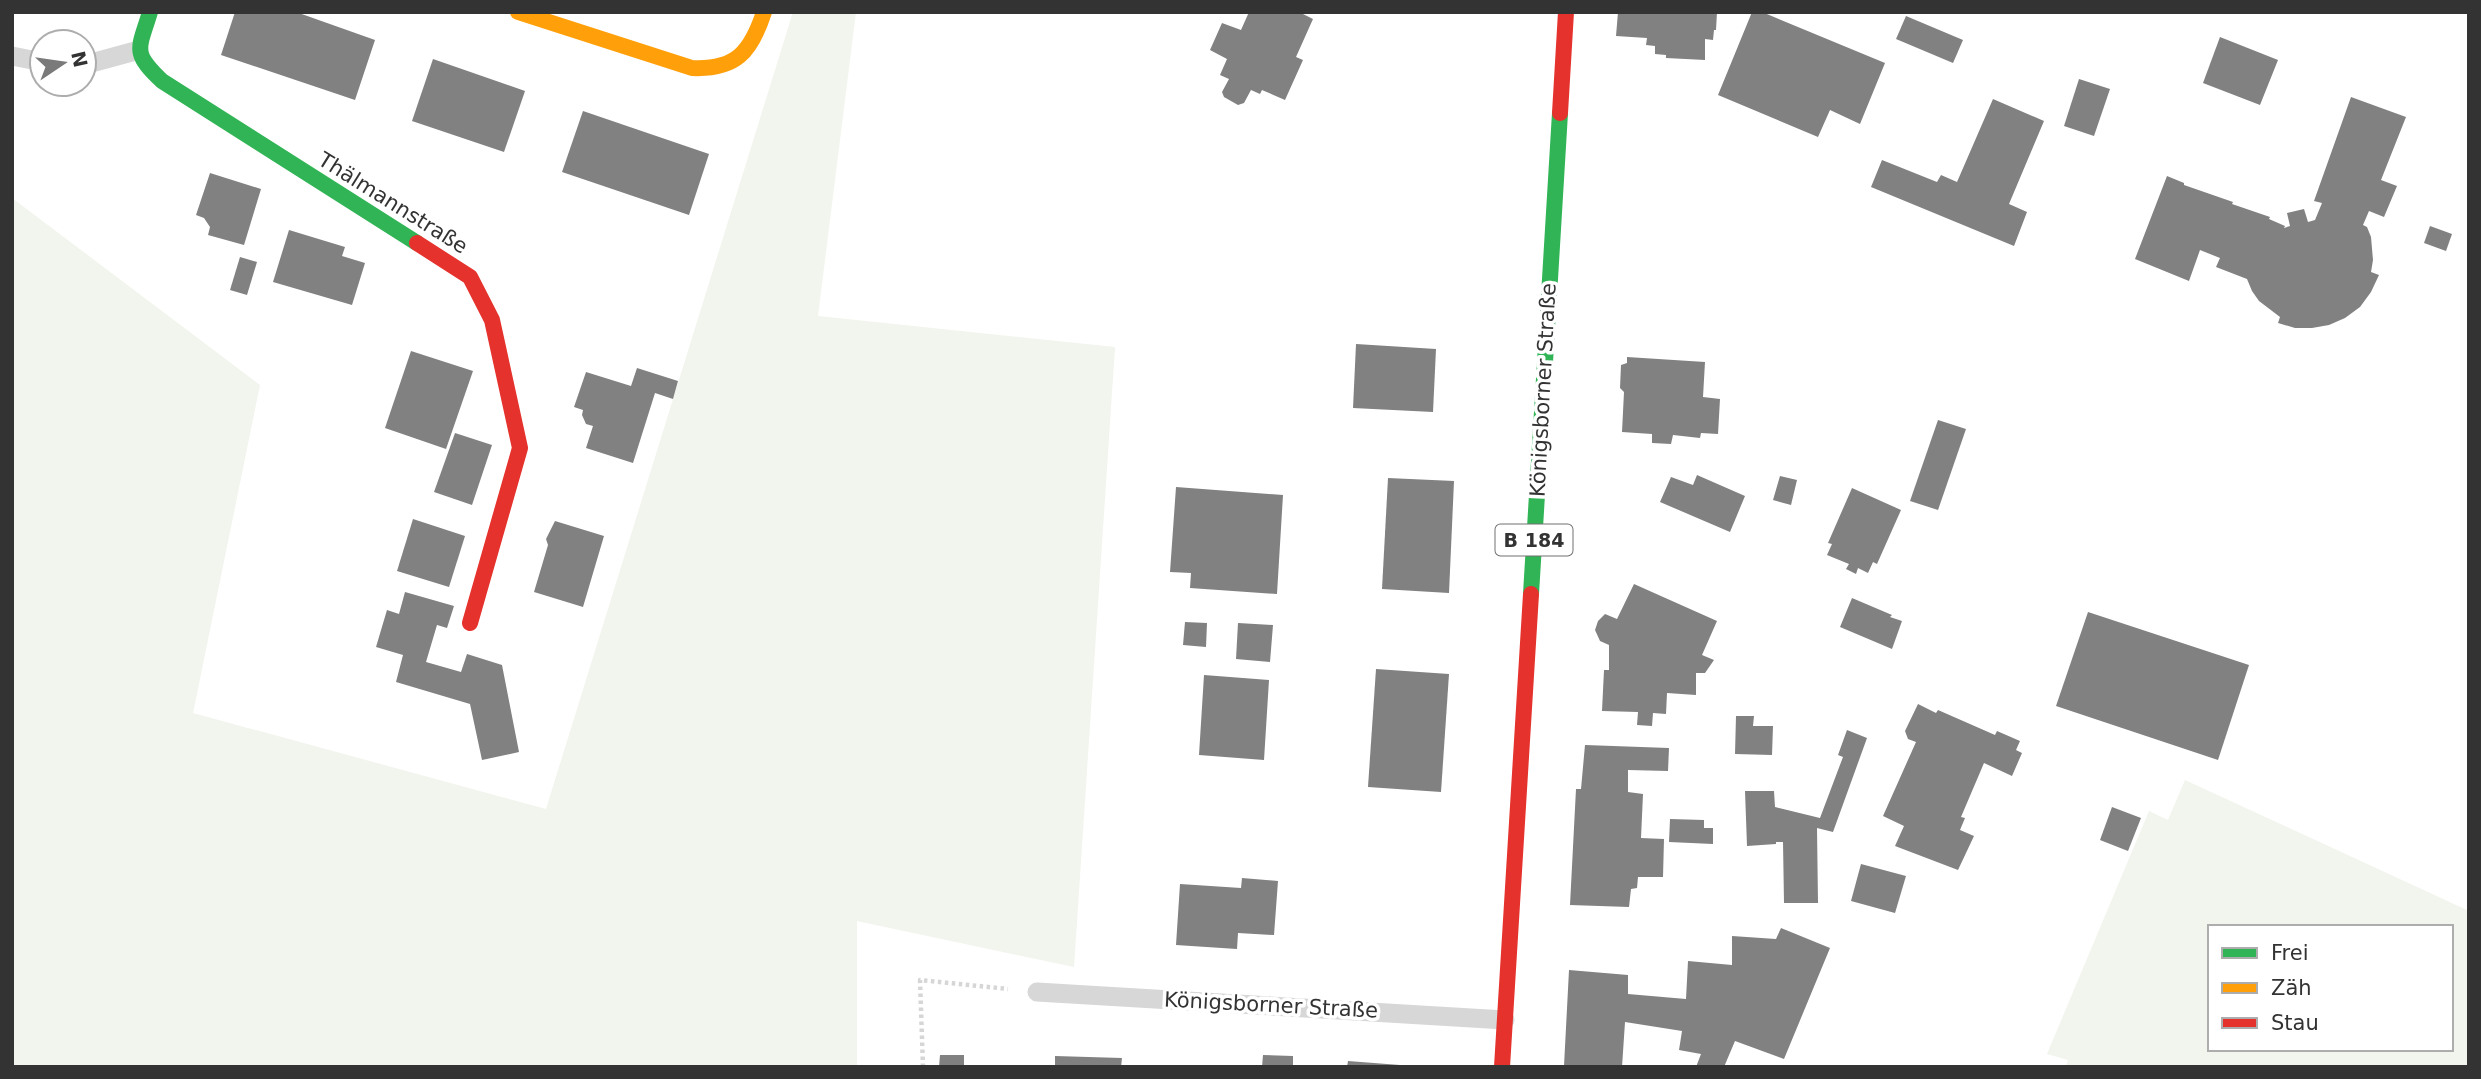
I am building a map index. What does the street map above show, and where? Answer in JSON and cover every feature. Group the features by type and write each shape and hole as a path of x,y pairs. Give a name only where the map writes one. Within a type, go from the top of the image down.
{"street":[{"path":"139,50 150,12"},
{"path":"518,12 692,68 708,70 744,55 757,37 764,12"},
{"name":"Königsborner Straße","path":"1503,1067 1566,12"},
{"name":"Thälmannstraße","path":"139,50 146,66 162,81 470,277 492,320 520,448 470,623"}],"lane":[{"path":"98,61 139,50"},
{"name":"Königsborner Straße","path":"1037,992 1506,1020"}],"path":[{"path":"923,1067 920,980 1037,992"}],"shaded area":[{"path":"793,12 856,12 818,316 1115,347 1074,967 857,921 857,1067 14,1067 12,198 260,385 193,713 546,809"},
{"path":"2185,780 2469,911 2469,1067 2066,1067 2068,1060 2047,1054 2149,811 2168,820"}],"building":[{"path":"235,12 296,12 375,40 355,100 221,55"},
{"path":"1249,12 1299,12 1313,19 1296,57 1303,60 1285,100 1262,90 1260,94 1251,90 1244,103 1238,105 1224,97 1222,92 1229,79 1220,75 1227,59 1210,50 1222,23 1241,30"},
{"path":"1618,12 1717,12 1716,30 1713,40 1705,39 1705,60 1666,58 1666,55 1655,54 1655,46 1646,45 1647,38 1616,36"},
{"path":"1752,12 1762,12 1885,63 1860,124 1830,110 1818,137 1718,95"},
{"path":"1906,16 1963,40 1953,63 1896,39"},
{"path":"2220,37 2278,60 2260,105 2203,83"},
{"path":"433,59 525,91 504,152 412,121"},
{"path":"2079,79 2110,89 2094,136 2064,126"},
{"path":"2351,97 2406,117 2381,180 2397,186 2384,217 2369,211 2363,225 2367,227 2371,237 2371,272 2379,275 2360,307 2329,325 2295,328 2278,323 2280,317 2259,301 2247,279 2216,267 2220,258 2200,250 2189,281 2135,259 2167,176 2270,217 2269,219 2285,226 2284,228 2290,226 2287,213 2304,209 2308,222 2315,220 2322,203 2314,201"},
{"path":"1993,99 2044,121 2009,204 2027,212 2014,246 1871,187 1882,160 1937,182 1941,175 1957,182"},
{"path":"583,111 709,154 689,215 562,172"},
{"path":"210,173 261,189 244,245 208,235 210,227 204,218 196,215"},
{"path":"2430,226 2452,234 2446,251 2424,243"},
{"path":"289,230 345,247 342,256 365,263 352,305 273,282"},
{"path":"240,257 257,262 247,295 230,290"},
{"path":"1356,344 1436,349 1433,412 1353,408"},
{"path":"411,351 473,371 446,449 385,428"},
{"path":"1627,357 1705,362 1703,397 1720,399 1718,434 1701,433 1700,438 1673,435 1671,444 1652,443 1652,434 1622,432 1624,392 1620,388 1621,365 1627,363"},
{"path":"637,368 678,381 673,399 655,393 633,463 586,448 593,426 586,424 583,410 574,407 586,372 631,386"},
{"path":"1938,420 1966,429 1938,510 1910,501"},
{"path":"455,433 492,445 472,505 434,492"},
{"path":"1697,475 1745,496 1730,532 1660,502 1671,477 1693,485"},
{"path":"1780,476 1797,480 1791,505 1773,500"},
{"path":"1388,478 1454,481 1449,593 1382,589"},
{"path":"1176,487 1283,495 1277,594 1190,588 1191,573 1170,572"},
{"path":"1852,488 1901,510 1877,564 1873,562 1868,573 1858,568 1856,574 1846,569 1849,564 1827,555 1832,544 1828,543"},
{"path":"413,519 465,536 449,587 397,571"},
{"path":"555,521 604,536 583,607 534,592 548,545 546,539"},
{"path":"1634,584 1717,621 1702,655 1714,660 1705,673 1696,673 1696,695 1667,693 1666,714 1653,713 1652,726 1637,725 1638,712 1602,711 1604,670 1609,670 1609,645 1600,641 1595,630 1598,621 1605,614 1617,619"},
{"path":"405,592 454,606 447,628 437,625 426,662 461,672 467,654 502,665 519,752 482,760 470,704 396,682 403,655 376,647 387,610 399,614"},
{"path":"1852,598 1902,621 1892,649 1840,627"},
{"path":"2088,612 2249,665 2218,760 2056,706"},
{"path":"1185,622 1207,623 1206,647 1183,645"},
{"path":"1238,623 1273,625 1270,662 1236,659"},
{"path":"1376,669 1449,674 1441,792 1368,787"},
{"path":"1204,675 1269,680 1264,760 1199,755"},
{"path":"1918,704 1995,735 1997,731 2020,741 2016,750 2022,753 2012,776 1984,763 1961,817 1965,818 1960,830 1974,836 1958,870 1895,846 1904,826 1883,816 1916,742 1908,739 1905,731"},
{"path":"1736,716 1754,716 1753,726 1773,726 1772,755 1735,754"},
{"path":"1847,730 1867,738 1833,832 1817,828 1818,903 1784,903 1783,842 1747,846 1745,791 1774,791 1775,807 1820,818 1843,757 1838,755"},
{"path":"1585,745 1669,748 1668,771 1628,770 1628,792 1643,794 1641,838 1664,839 1663,877 1638,877 1637,888 1631,889 1629,907 1570,905 1576,789 1581,789"},
{"path":"2112,807 2141,818 2128,851 2100,840"},
{"path":"1670,819 1704,820 1704,828 1713,828 1713,844 1669,842"},
{"path":"1861,864 1906,876 1895,913 1851,901"},
{"path":"1242,878 1278,881 1274,935 1238,933 1237,949 1176,945 1180,884 1241,888"},
{"path":"1781,928 1830,948 1784,1059 1735,1041 1724,1067 1696,1067 1701,1054 1679,1050 1682,1031 1625,1022 1622,1067 1564,1066 1569,970 1628,975 1628,994 1686,999 1688,961 1732,965 1732,936 1776,939"},
{"path":"940,1055 964,1055 964,1067 939,1067"},
{"path":"1263,1055 1293,1056 1293,1067 1262,1067"},
{"path":"1055,1056 1122,1058 1121,1067 1055,1067"},
{"path":"1348,1061 1400,1065 1400,1067 1347,1067"}],"traffic: fast":[{"path":"150,12 140,50 146,63 162,81 417,243"},
{"path":"1531,594 1560,113"}],"traffic: slow":[{"path":"518,12 692,68 720,66 740,56 753,38 764,12"}],"traffic: jam":[{"path":"1560,113 1566,12"},
{"path":"417,243 470,277 492,320 520,448 470,623"},
{"path":"1502,1067 1531,594"}]}
